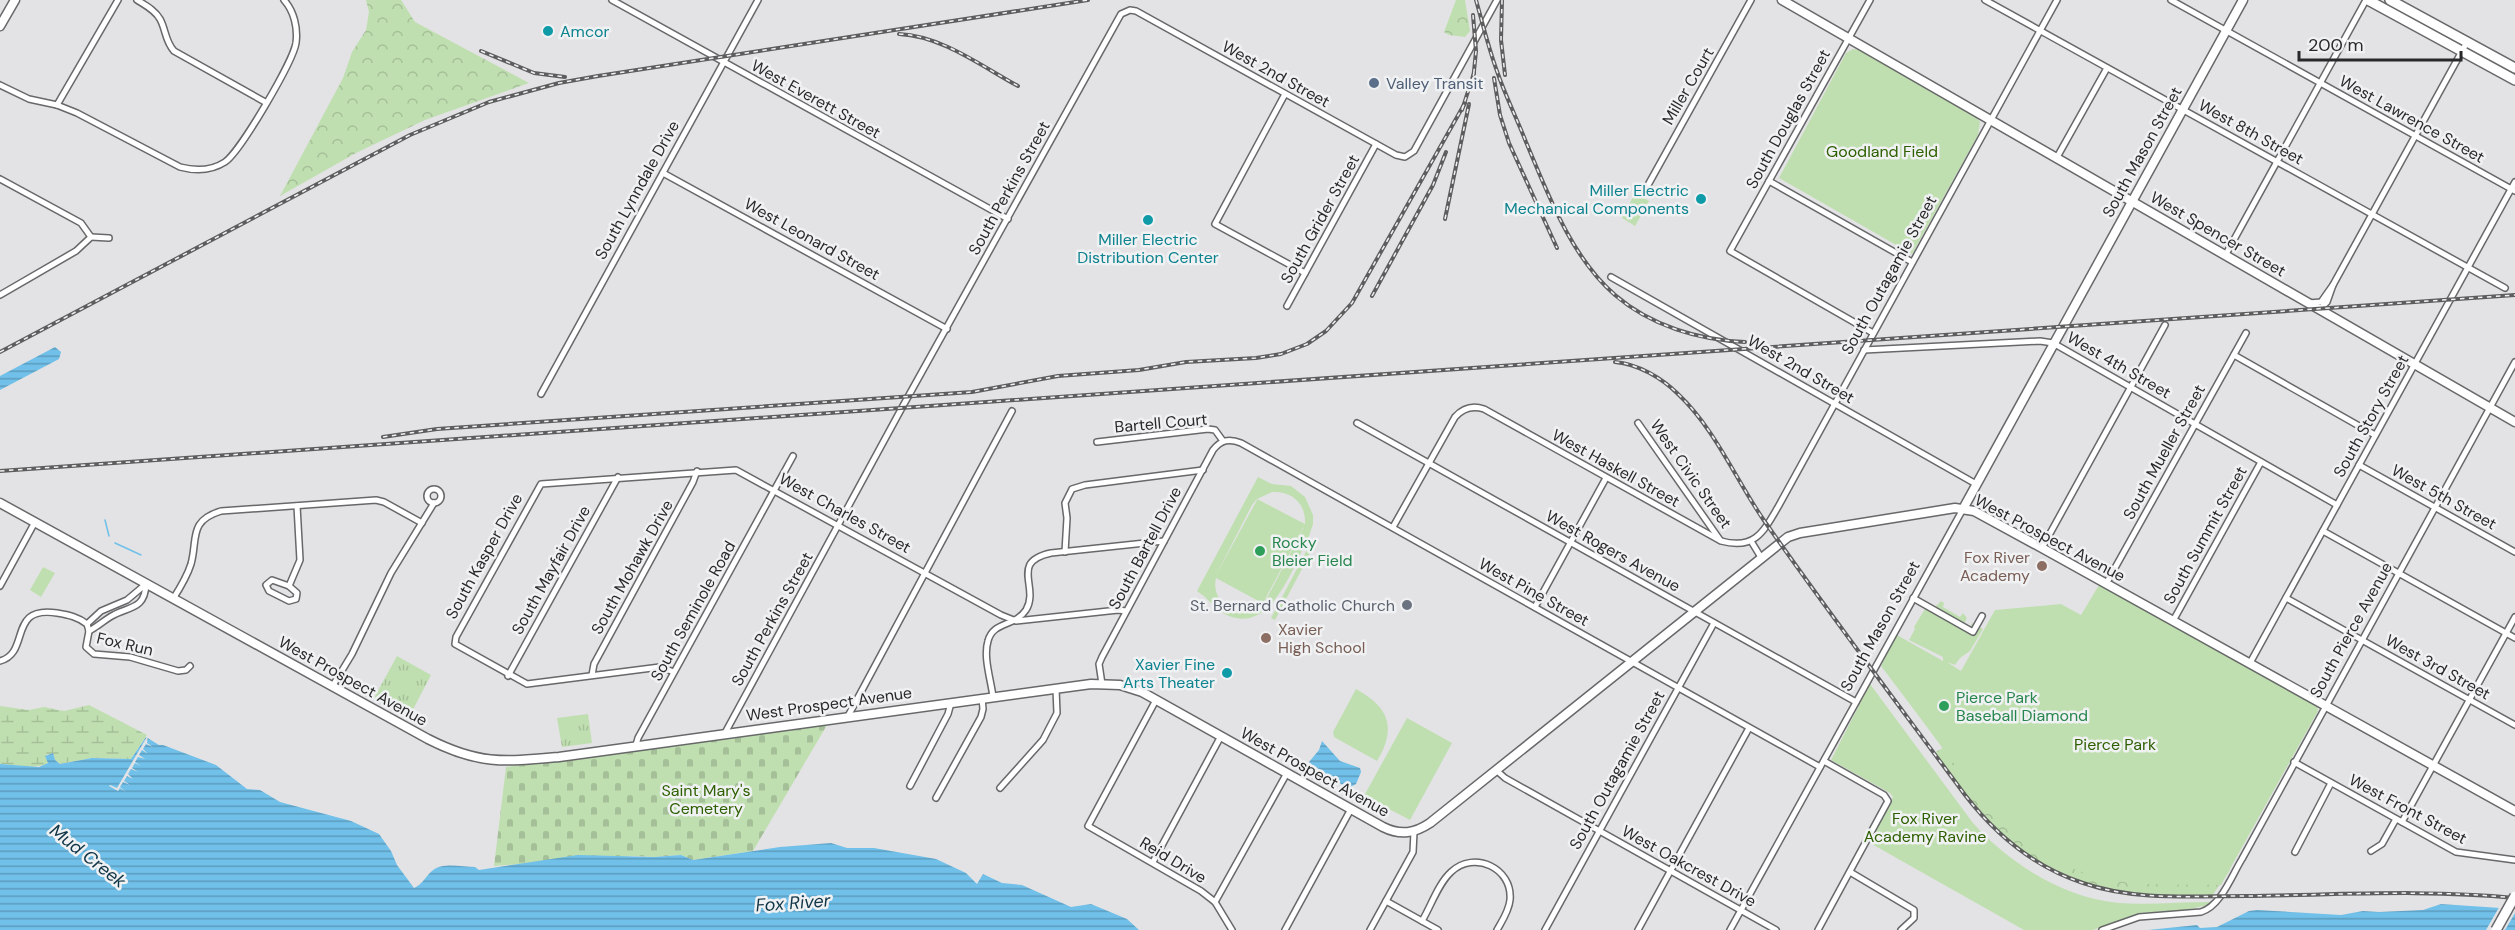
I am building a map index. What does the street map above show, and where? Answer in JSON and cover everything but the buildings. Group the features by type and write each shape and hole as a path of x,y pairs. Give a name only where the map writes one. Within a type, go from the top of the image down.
{"main road":[{"path":"0,26 15,0"},
{"name":"West Spencer Street","path":"1782,0 2515,422"},
{"name":"South Mason Street","path":"1963,508 2055,340 2056,332 2063,319 2067,318 2242,0"},
{"path":"2367,0 2515,68"},
{"path":"2390,0 2515,80"},
{"name":"West Prospect Avenue","path":"0,503 449,750 482,760 517,761 1102,684 1128,687 1156,700 1391,831 1414,832 1430,823 1796,533 1963,508 2042,548 2515,811"},
{"path":"2496,930 2515,896"}],"street":[{"path":"57,105 118,0"},
{"path":"137,0 150,8 160,19 167,41 174,51 266,102"},
{"path":"0,84 29,99 57,105 77,113 169,163 196,170 213,167 230,158 246,139 291,58 296,43 293,14 284,0"},
{"name":"West Everett Street","path":"612,0 1008,219"},
{"name":"South Lynndale Drive","path":"541,394 758,0"},
{"name":"West 2nd Street","path":"1136,11 1376,144 1405,157 1414,151 1497,0"},
{"name":"Miller Court","path":"1648,185 1751,0"},
{"name":"South Douglas Street","path":"1870,0 1730,251 1873,333"},
{"name":"West 8th Street","path":"1985,0 2505,288"},
{"name":"South Outagamie Street","path":"1751,541 1767,525 2056,0"},
{"name":"West Lawrence Street","path":"2170,0 2513,190"},
{"path":"2224,256 2367,0"},
{"name":"South Perkins Street","path":"724,734 1119,17 1125,11 1136,11"},
{"path":"2309,303 2321,302 2333,285 2465,46"},
{"path":"2056,159 2107,68"},
{"path":"1285,94 1215,224 1305,273"},
{"name":"South Grider Street","path":"1287,306 1376,144"},
{"name":"West Leonard Street","path":"663,173 947,329"},
{"path":"0,179 81,223 91,237"},
{"path":"1769,181 1912,262"},
{"name":"South Story Street","path":"2250,663 2414,364 2513,190 2515,182"},
{"path":"0,295 76,251 91,237 109,238"},
{"name":"West 2nd Street","path":"1611,277 1976,484"},
{"path":"2320,309 2327,302 2333,285"},
{"path":"2042,548 2165,325"},
{"name":"South Mueller Street","path":"2106,584 2246,333"},
{"name":"West 4th Street","path":"1864,350 2055,340 2131,388 2337,505"},
{"path":"2234,355 2376,435"},
{"name":"South Pierce Avenue","path":"2102,930 2139,917 2198,913 2209,910 2237,868 2515,362"},
{"name":"West Haskell Street","path":"1429,463 1455,417 1469,408 1484,409 1721,541 1736,544 1751,541"},
{"path":"847,718 1012,411"},
{"name":"West Rogers Avenue","path":"1357,423 1856,702"},
{"name":"West Civic Street","path":"1638,423 1721,541"},
{"name":"Bartell Court","path":"1097,442 1209,429 1215,430 1223,441"},
{"name":"West Pine Street","path":"1223,441 1234,440 1820,767"},
{"name":"South Bartell Drive","path":"1102,684 1100,661 1213,450 1223,441"},
{"name":"South Seminole Road","path":"636,745 793,456"},
{"name":"South Summit Street","path":"2173,621 2261,462"},
{"path":"1393,527 1429,463"},
{"name":"West 5th Street","path":"2359,465 2515,552"},
{"name":"West Charles Street","path":"541,484 736,470 1001,615 1016,621"},
{"path":"1065,552 1067,518 1065,503 1072,489 1085,485 1203,470"},
{"name":"South Mohawk Drive","path":"592,675 594,664 688,493 697,471"},
{"name":"South Mayfair Drive","path":"508,676 618,477"},
{"path":"1535,608 1606,478"},
{"name":"South Kasper Drive","path":"508,676 463,651 454,643 541,484"},
{"path":"174,599 191,563 194,534 207,518 221,511 380,501 422,523"},
{"path":"332,687 352,654 391,573 434,503"},
{"path":"289,586 300,560 297,506"},
{"name":"South Mason Street","path":"1730,930 1963,508"},
{"path":"0,586 34,522"},
{"path":"2322,531 2515,638"},
{"path":"1016,621 1029,604 1027,574 1030,564 1042,556 1164,541"},
{"path":"1751,541 1762,559"},
{"path":"272,580 289,586 297,593 292,601 269,591 266,587 272,580"},
{"path":"88,628 101,611 127,600 146,584"},
{"path":"88,628 102,625 112,616 138,605 146,592 146,584"},
{"path":"1913,598 1973,632 1982,616"},
{"name":"West 3rd Street","path":"2286,598 2515,724"},
{"path":"993,697 987,652 988,638 1001,625 1016,621 1126,611"},
{"name":"Fox Run","path":"0,661 10,656 25,622 37,613 48,612 69,615 88,628 86,647 94,654 120,655 178,671 186,670 190,666"},
{"path":"2371,851 2382,844 2399,821 2433,765 2515,617"},
{"name":"South Outagamie Street","path":"1545,930 1714,623"},
{"path":"508,676 527,684 660,667 674,672"},
{"path":"1000,788 1043,740 1058,713 1056,689"},
{"path":"936,798 981,717 982,698"},
{"name":"Reid Drive","path":"1156,700 1088,826 1190,884 1215,902 1232,930"},
{"path":"910,786 948,714 951,703"},
{"path":"1638,930 1749,728"},
{"path":"1153,862 1221,736"},
{"path":"1818,930 1888,798 1824,761"},
{"name":"West Front Street","path":"2294,762 2460,854 2515,860"},
{"name":"West Oakcrest Drive","path":"1496,770 1505,778 1776,930"},
{"path":"1215,902 1287,773"},
{"path":"2295,852 2331,783"},
{"path":"1285,930 1351,809"},
{"path":"1370,930 1413,852 1414,832"},
{"path":"1422,921 1450,873 1463,864 1479,862 1491,865 1500,872 1509,889 1509,905 1497,930"},
{"path":"1850,872 1914,910 1914,918 1901,930"},
{"path":"1386,901 1438,930"}],"green space":[{"path":"366,0 401,0 415,22 529,83 425,120 356,153 280,196 343,78 352,52 366,30 369,12"},
{"path":"1456,0 1465,0 1470,31 1465,37 1444,32"},
{"name":"Goodland Field","path":"1853,49 1861,50 1976,117 1980,122 1978,135 1912,254 1779,178 1846,53"},
{"path":"1635,193 1649,201 1635,226 1622,218"},
{"path":"1258,477 1272,484 1291,486 1305,497 1313,515 1313,524 1288,579 1269,606 1258,615 1244,619 1229,616 1197,591","holes":["1272,492 1286,494 1297,500 1303,510 1305,524 1257,499","1257,500 1216,575 1252,505","1304,527 1268,596 1263,603","1216,578 1262,604 1245,610 1229,607 1222,602 1215,587"]},
{"path":"1309,546 1313,548 1275,620 1271,618"},
{"path":"43,567 55,573 41,597 30,590"},
{"name":"Pierce Park","path":"2099,585 2317,705 2318,711 2221,885 2121,882 2080,871 2056,861 2035,848 1997,815 1979,795 1881,666 1897,635 1943,661 1943,657 1909,640 1928,604 1935,607 1941,601 1944,603 1943,607 1960,617 1963,613 1967,618 1964,624 1970,627 1972,623 1983,629 1970,651 1955,665 1947,662 1961,671 1995,610 2061,604 2081,615"},
{"path":"397,656 431,675 408,719 374,698"},
{"name":"Fox River Academy Ravine","path":"1870,684 1973,823 1987,838 2020,865 2058,886 2098,900 2130,904 2211,902 2208,905 2185,910 2140,913 2093,930 2024,930 1870,843 1893,797 1890,793 1831,760"},
{"path":"1356,689 1376,703 1386,719 1387,738 1377,761 1334,737 1333,732"},
{"path":"89,705 147,735 131,759 92,758 60,764 55,760 53,753 46,755 49,761 46,765 32,767 0,764 0,706 29,710 44,707 64,711"},
{"path":"588,714 592,743 562,747 557,718"},
{"path":"1407,718 1452,743 1410,820 1364,796"},
{"name":"Saint Mary's Cemetery","path":"827,725 753,851 693,860 681,855 633,856 494,866 506,767"},
{"path":"1975,746 2230,870 2212,896 2156,896 2116,892 2054,871 2035,861 1999,835 1977,811 1933,753 1943,748"}],"water":[{"path":"55,347 61,352 59,359 0,390 0,376"},
{"path":"146,737 159,745 216,765 247,789 260,790 280,802 351,821 379,834 414,888 436,868 447,866 475,867 479,870 578,855 654,857 681,855 693,860 780,847 831,843 847,848 874,848 936,859 966,873 977,884 983,874 1002,883 1022,885 1071,907 1091,904 1127,919 1139,930 0,930 0,764 39,767 48,763 45,756 53,753 55,760 60,764 92,758 131,759"},
{"path":"1322,741 1340,761 1360,768 1361,772 1356,784 1348,788 1309,762 1319,750"},
{"path":"2441,904 2515,909 2515,930 2148,930 2197,925 2200,928 2217,927 2249,911 2257,910 2341,915 2363,911 2423,910"}],"pier":[{"path":"148,735 147,743 153,747 146,744 143,749 148,754 142,750 139,755 145,759 138,757 135,762 141,766 135,763 132,768 138,772 131,769 128,774 133,779 127,776 124,781 130,785 123,782 120,787 126,792 109,786 117,788"},
{"path":"2501,904 2515,906 2515,913 2505,930 2486,930"}],"waterway":[{"path":"105,520 109,536"},
{"path":"115,543 141,555"}],"railway":[{"path":"0,352 410,135 489,102 559,83 598,76 1088,0"},
{"path":"1476,0 1501,83 1552,203 1573,244 1599,280 1629,306 1660,323 1710,338 1745,342"},
{"path":"1502,0 1501,40 1505,75"},
{"path":"1473,15 1476,51 1473,81"},
{"path":"899,34 931,40 946,46 1018,86"},
{"path":"481,51 534,73 565,77"},
{"path":"1462,110 1474,73"},
{"path":"1494,78 1500,115 1509,143 1557,248"},
{"path":"383,437 437,429 972,392 1058,376 1139,370 1186,362 1256,358 1281,354 1307,344 1326,331 1352,303 1465,103"},
{"path":"1445,219 1469,104"},
{"path":"1372,296 1433,185 1446,152"},
{"path":"0,471 2515,295"},
{"path":"1615,362 1641,369 1657,377 1672,388 1691,408 1714,438 1763,519 1965,795 2003,836 2032,859 2083,883 2103,889 2143,895 2205,897 2415,893 2515,898"}],"place":[{"name":"Amcor","path":"548,31"},
{"name":"Valley Transit","path":"1374,83"},
{"name":"Miller Electric Mechanical Components","path":"1701,199"},
{"name":"Miller Electric Distribution Center","path":"1148,220"},
{"name":"Rocky Bleier Field","path":"1260,551"},
{"name":"Fox River Academy","path":"2042,566"},
{"name":"St. Bernard Catholic Church","path":"1407,605"},
{"name":"Xavier High School","path":"1266,638"},
{"name":"Xavier Fine Arts Theater","path":"1227,673"},
{"name":"Pierce Park Baseball Diamond","path":"1944,706"}],"water label":[{"name":"Mud Creek","path":"88,856"},
{"name":"Fox River","path":"793,903"}]}
